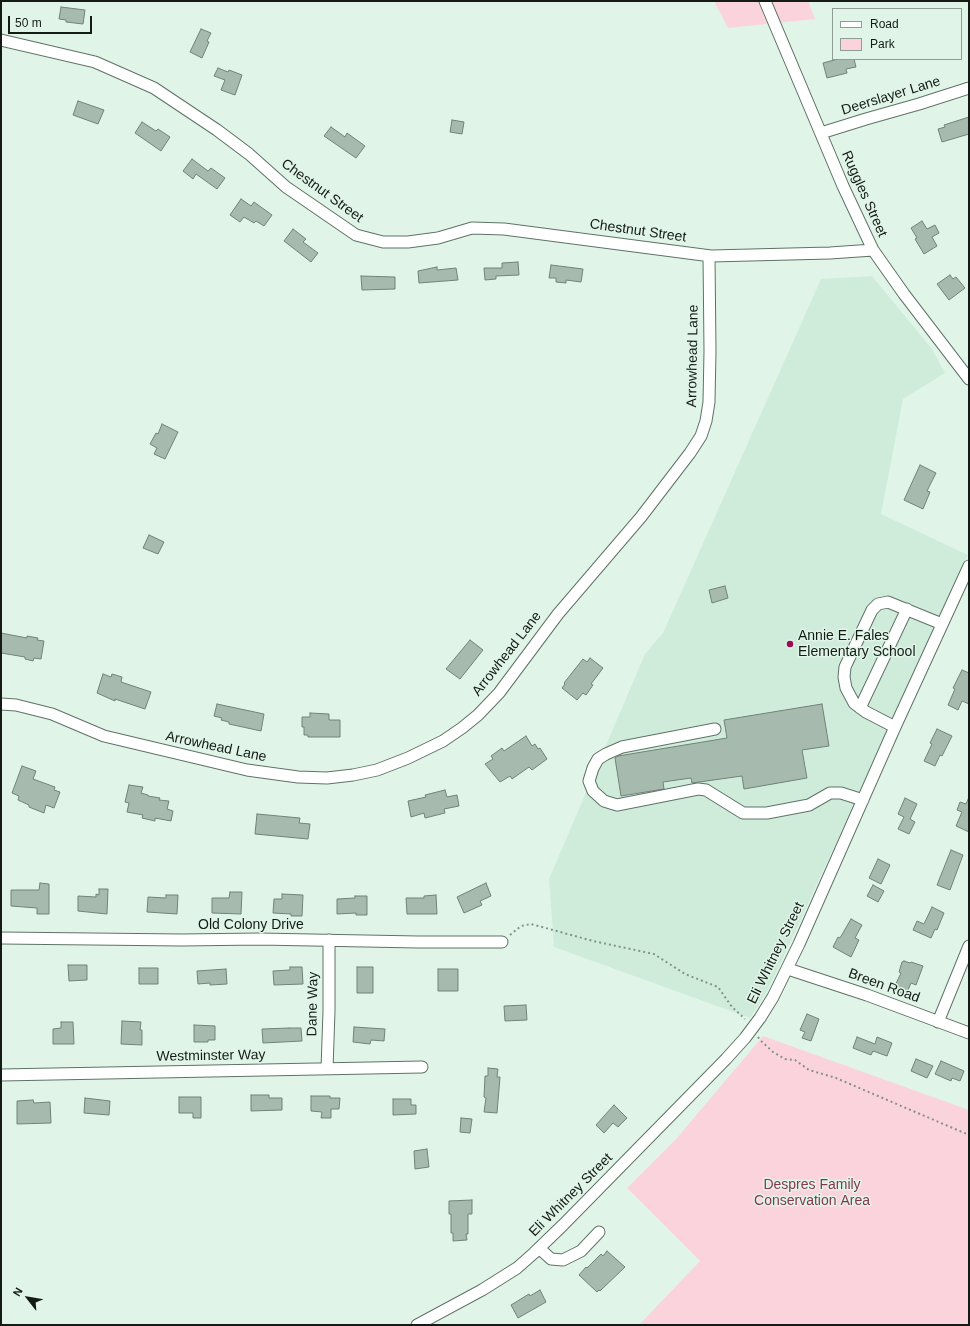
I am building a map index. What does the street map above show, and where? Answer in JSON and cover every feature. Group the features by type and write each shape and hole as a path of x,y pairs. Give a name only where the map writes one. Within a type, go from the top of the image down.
{"street":[{"name":"Ruggles Street","path":"765,1 853,209 873,250 904,294 969,379"},
{"name":"Chestnut Street","path":"1,40 95,62 154,88 217,130 249,154 286,187 356,235 383,242 408,242 438,238 472,228 504,229 612,243 638,248 709,256 830,253 873,250"},
{"name":"Deerslayer Lane","path":"821,133 969,88"},
{"name":"Arrowhead Lane","path":"1,704 16,705 52,714 104,736 247,770 298,777 328,778 377,770 408,758 443,741 462,728 499,693 558,614 641,517 690,453 700,436 706,421 709,402 709,256"},
{"name":"Eli Whitney Street","path":"417,1325 482,1290 517,1268 563,1226 726,1059 754,1027 773,997 788,969 895,727 969,566"},
{"path":"895,727 860,708 854,703 846,688 844,677 845,667 872,610 878,604 888,602 942,624"},
{"path":"860,708 907,609"},
{"path":"715,729 622,747 606,754 598,759 593,768 589,780 593,791 604,800 617,805 698,789 706,790 743,813 767,814 809,805 830,793 841,793 863,800"},
{"name":"Old Colony Drive","path":"1,938 502,942"},
{"name":"Dane Way","path":"327,1069 330,1011 329,940"},
{"path":"938,1022 969,946"},
{"name":"Breen Road","path":"788,969 867,995 969,1032"},
{"name":"Westminster Way","path":"1,1075 422,1067"},
{"path":"539,1248 551,1259 563,1260 581,1251 599,1232"}],"path":[{"path":"502,942 521,926 531,924 593,941 654,954 686,974 718,987 732,1007 754,1027 760,1040 773,1052 785,1058 795,1060 809,1070 836,1078 969,1135"}],"shaded area":[{"name":"Annie E. Fales Elementary School","path":"872,276 932,349 945,373 903,399 881,514 968,555 779,967 766,993 750,1018 554,947 549,879 645,654 663,633 821,279"}],"green space":[{"path":"714,1 808,1 815,19 728,28"},
{"name":"Despres Family Conservation Area","path":"763,1036 969,1110 969,1325 639,1325 700,1261 627,1188 677,1138"}],"building":[{"path":"61,7 85,10 83,24 66,22 66,20 59,19"},
{"path":"201,29 211,33 202,58 190,52"},
{"path":"834,60 854,60 856,67 846,69 847,73 827,78 823,63"},
{"path":"218,68 242,75 235,95 221,90 225,80 214,76"},
{"path":"78,101 104,110 98,124 73,115"},
{"path":"969,117 969,134 942,142 938,129 945,127 944,125"},
{"path":"452,120 464,122 462,134 450,132"},
{"path":"142,122 156,131 158,129 170,137 161,151 135,133"},
{"path":"331,127 345,137 347,133 365,146 356,158 324,136"},
{"path":"192,159 208,171 211,168 225,178 217,189 196,174 193,179 183,171"},
{"path":"241,199 251,206 254,202 272,215 264,226 256,221 254,223 244,217 240,222 230,215"},
{"path":"922,221 927,229 935,225 939,233 932,237 937,246 924,254 915,239 917,238 911,228"},
{"path":"293,229 306,239 303,242 318,253 311,262 284,241"},
{"path":"518,262 519,275 496,276 496,279 485,280 484,268 502,268 502,263"},
{"path":"551,265 583,269 581,282 566,280 566,283 556,282 556,278 549,278"},
{"path":"437,267 437,270 456,268 458,280 419,283 418,271"},
{"path":"950,275 953,279 956,277 965,288 949,300 937,284"},
{"path":"361,276 395,277 395,289 362,290"},
{"path":"162,424 178,432 165,459 154,454 157,448 150,444 156,433 158,434"},
{"path":"920,465 936,473 927,491 930,492 923,509 904,500"},
{"path":"149,535 164,542 158,554 143,548"},
{"path":"725,586 728,598 712,603 709,590"},
{"path":"1,633 27,638 27,636 38,638 37,640 44,641 41,659 34,658 33,661 25,659 25,657 1,653"},
{"path":"470,640 483,650 460,679 446,669"},
{"path":"590,658 603,668 591,684 593,685 586,695 583,693 577,700 562,688 565,684 564,683 583,659 587,662"},
{"path":"962,670 969,673 969,704 962,701 958,710 948,705 955,689 953,688"},
{"path":"103,674 111,677 112,674 122,677 121,682 151,692 145,709 115,699 115,701 97,693"},
{"path":"217,704 264,714 261,731 229,724 229,722 221,720 222,718 214,716"},
{"path":"822,704 829,746 802,750 807,778 744,789 742,776 692,783 691,778 663,782 664,789 621,796 615,758 618,756 727,738 724,720"},
{"path":"310,713 329,714 329,720 340,720 340,737 308,737 308,735 304,735 302,717 310,717"},
{"path":"937,729 952,736 935,766 924,761 932,744 930,743"},
{"path":"526,736 532,746 535,744 538,749 540,748 547,759 532,770 529,767 512,779 510,776 500,782 485,764 493,759 491,756 502,748 504,751"},
{"path":"22,766 36,771 33,779 55,787 54,790 60,792 54,808 46,805 44,813 29,807 29,805 18,800 19,796 12,793"},
{"path":"129,785 143,787 141,793 160,798 159,800 169,801 167,809 173,811 171,821 155,818 155,821 142,818 143,815 127,812 129,803 125,802"},
{"path":"445,790 447,797 457,795 459,806 444,809 445,813 425,818 424,813 411,817 408,801 426,797 425,795"},
{"path":"969,797 969,832 956,826 962,812 957,810 960,802 966,804"},
{"path":"905,798 917,804 910,819 915,822 909,834 898,829 904,817 898,814"},
{"path":"257,814 300,818 299,823 310,824 308,839 255,834"},
{"path":"951,850 963,855 950,890 937,885"},
{"path":"878,859 890,865 881,884 869,878"},
{"path":"40,883 49,884 49,914 37,914 37,908 11,906 11,890 39,890"},
{"path":"486,883 491,896 480,901 482,905 464,913 457,897"},
{"path":"873,885 884,891 878,902 867,896"},
{"path":"99,889 108,889 107,914 78,911 78,896 96,897 96,894 99,895"},
{"path":"230,892 242,892 241,914 212,913 212,898 229,898"},
{"path":"282,894 303,895 302,916 273,913 274,899 282,899"},
{"path":"166,895 178,895 177,914 147,912 148,897 166,898"},
{"path":"436,895 437,914 407,914 406,898 424,898 424,896"},
{"path":"355,896 367,896 367,915 356,915 356,913 337,914 337,899 355,898"},
{"path":"932,907 944,913 937,930 935,929 931,938 913,930 917,921 924,924"},
{"path":"851,919 862,925 855,938 859,940 851,957 833,947 838,937 840,938"},
{"path":"904,961 923,966 916,985 911,983 906,995 893,990 901,973 899,972 902,962"},
{"path":"68,965 87,965 87,980 69,981"},
{"path":"290,967 302,967 303,984 274,985 273,971 290,970"},
{"path":"357,967 373,967 373,993 357,993"},
{"path":"139,968 158,968 158,984 139,984"},
{"path":"226,969 227,984 198,984 197,971"},
{"path":"438,969 458,969 458,991 438,991"},
{"path":"526,1005 527,1020 505,1021 504,1006"},
{"path":"807,1014 819,1019 811,1041 802,1038 805,1032 800,1030"},
{"path":"122,1021 141,1022 140,1030 142,1030 142,1045 121,1044"},
{"path":"61,1022 73,1022 74,1044 53,1044 53,1029 61,1028"},
{"path":"194,1025 215,1026 215,1040 208,1040 208,1042 194,1042"},
{"path":"354,1027 385,1029 384,1041 371,1040 370,1044 353,1042"},
{"path":"301,1028 302,1041 263,1043 262,1029"},
{"path":"857,1037 875,1044 877,1037 892,1043 887,1056 873,1051 871,1055 853,1048"},
{"path":"916,1059 933,1066 927,1078 911,1071"},
{"path":"941,1061 964,1071 960,1081 952,1078 951,1081 935,1074"},
{"path":"488,1068 498,1069 497,1077 500,1077 497,1113 484,1112 486,1098 484,1097 485,1076 488,1076"},
{"path":"251,1095 269,1095 269,1098 282,1098 282,1110 251,1111"},
{"path":"311,1096 330,1096 330,1098 340,1098 339,1109 331,1109 331,1118 321,1118 322,1112 311,1111"},
{"path":"179,1097 201,1097 201,1118 193,1118 193,1113 179,1113"},
{"path":"85,1098 110,1101 109,1115 84,1113"},
{"path":"393,1099 411,1099 411,1105 416,1105 416,1114 393,1115"},
{"path":"33,1100 34,1103 50,1102 51,1123 17,1124 17,1101"},
{"path":"614,1105 627,1118 618,1127 613,1123 604,1133 596,1125"},
{"path":"461,1118 472,1119 470,1133 460,1132"},
{"path":"427,1149 429,1167 415,1169 414,1151"},
{"path":"472,1200 472,1214 468,1214 468,1234 466,1234 467,1240 453,1241 453,1233 451,1233 451,1214 449,1214 449,1201"},
{"path":"607,1251 625,1267 600,1291 599,1290 597,1292 579,1275 601,1254 603,1256"},
{"path":"540,1290 546,1302 518,1318 511,1305 529,1294 530,1296"}],"place":[{"name":"Annie E. Fales Elementary School","path":"790,644"}]}
